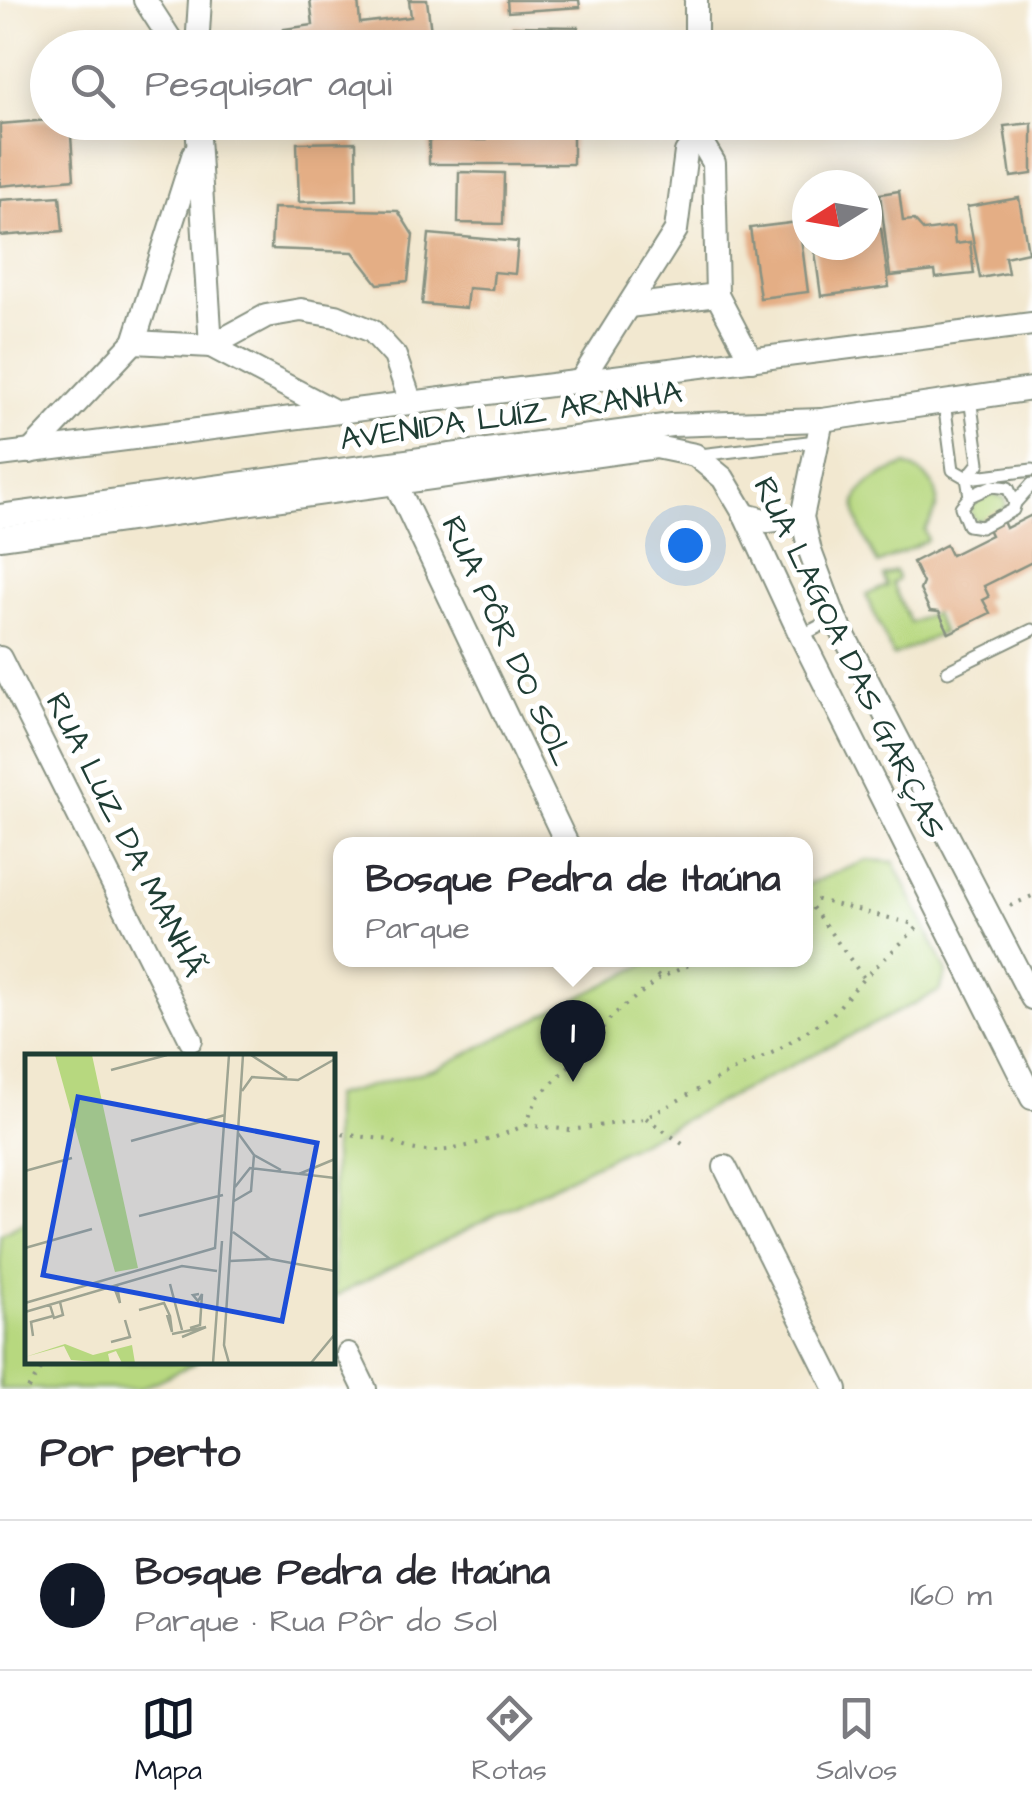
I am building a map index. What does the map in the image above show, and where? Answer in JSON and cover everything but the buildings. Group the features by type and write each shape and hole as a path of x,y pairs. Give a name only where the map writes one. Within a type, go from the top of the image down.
{"street":[{"path":"145,0 164,30"},
{"path":"198,30 200,0"},
{"path":"696,0 696,30"},
{"path":"30,452 134,342 196,140"},
{"path":"198,140 211,346"},
{"path":"580,382 676,230 686,152 692,140"},
{"path":"703,140 714,163 716,295 751,360"},
{"path":"629,306 716,295"},
{"path":"211,346 266,316 301,310 336,316 372,331 395,356 411,403"},
{"name":"AVENIDA LUÍZ ARANHA","path":"0,455 1032,324"},
{"path":"134,342 211,346 336,412"},
{"name":"AVENIDA LUÍZ ARANHA","path":"0,516 394,474 671,425 819,430 944,402 1032,390"},
{"name":"RUA LAGOA DAS GARÇAS","path":"819,430 802,516 810,551 835,618 1027,974"},
{"path":"0,538 394,474 656,447 695,455"},
{"name":"RUA LAGOA DAS GARÇAS","path":"695,455 722,478 745,515 801,636 1032,1098"},
{"name":"RUA PÔR DO SOL","path":"394,474 564,837"},
{"path":"745,515 768,521 802,516"},
{"name":"RUA LUZ DA MANHÃ","path":"0,658 191,1040"},
{"path":"725,1167 836,1389"},
{"path":"348,1354 365,1389"}],"lane":[{"path":"970,398 979,463 967,478 970,496"},
{"path":"944,402 953,470 967,478 1032,472"},
{"path":"695,455 819,430"},
{"path":"992,486 1008,488 1013,510 982,527 968,525 961,508 970,496 992,486 1032,472"},
{"path":"1014,502 1032,484"},
{"path":"801,636 835,618"},
{"path":"948,671 1032,630"}],"path":[{"path":"335,1133 392,1140 399,1146 426,1150 466,1149 526,1125 571,1130 644,1119 774,1052 831,1016 920,925 813,900"},
{"path":"813,908 864,978"},
{"path":"649,967 660,978"},
{"path":"526,1125 537,1098 613,1015 660,978 684,967"},
{"path":"644,1119 684,1145"},
{"path":"28,1389 45,1364"}],"green space":[{"path":"906,465 926,477 936,492 936,510 924,530 928,540 878,564 856,515 856,503 869,483"},
{"path":"991,494 1005,498 1006,509 977,522 971,516 971,504"},
{"path":"895,571 898,579 892,583 910,623 934,613 943,633 893,656 866,595 887,586 883,576"},
{"path":"868,860 894,862 947,972 939,991 335,1296 335,1095 438,1068 640,967 813,967 813,882"},
{"path":"25,1222 25,1364 193,1364 140,1389 0,1389 0,1235"}],"place":[{"name":"Bosque Pedra de Itaúna","path":"573,1082"}]}
